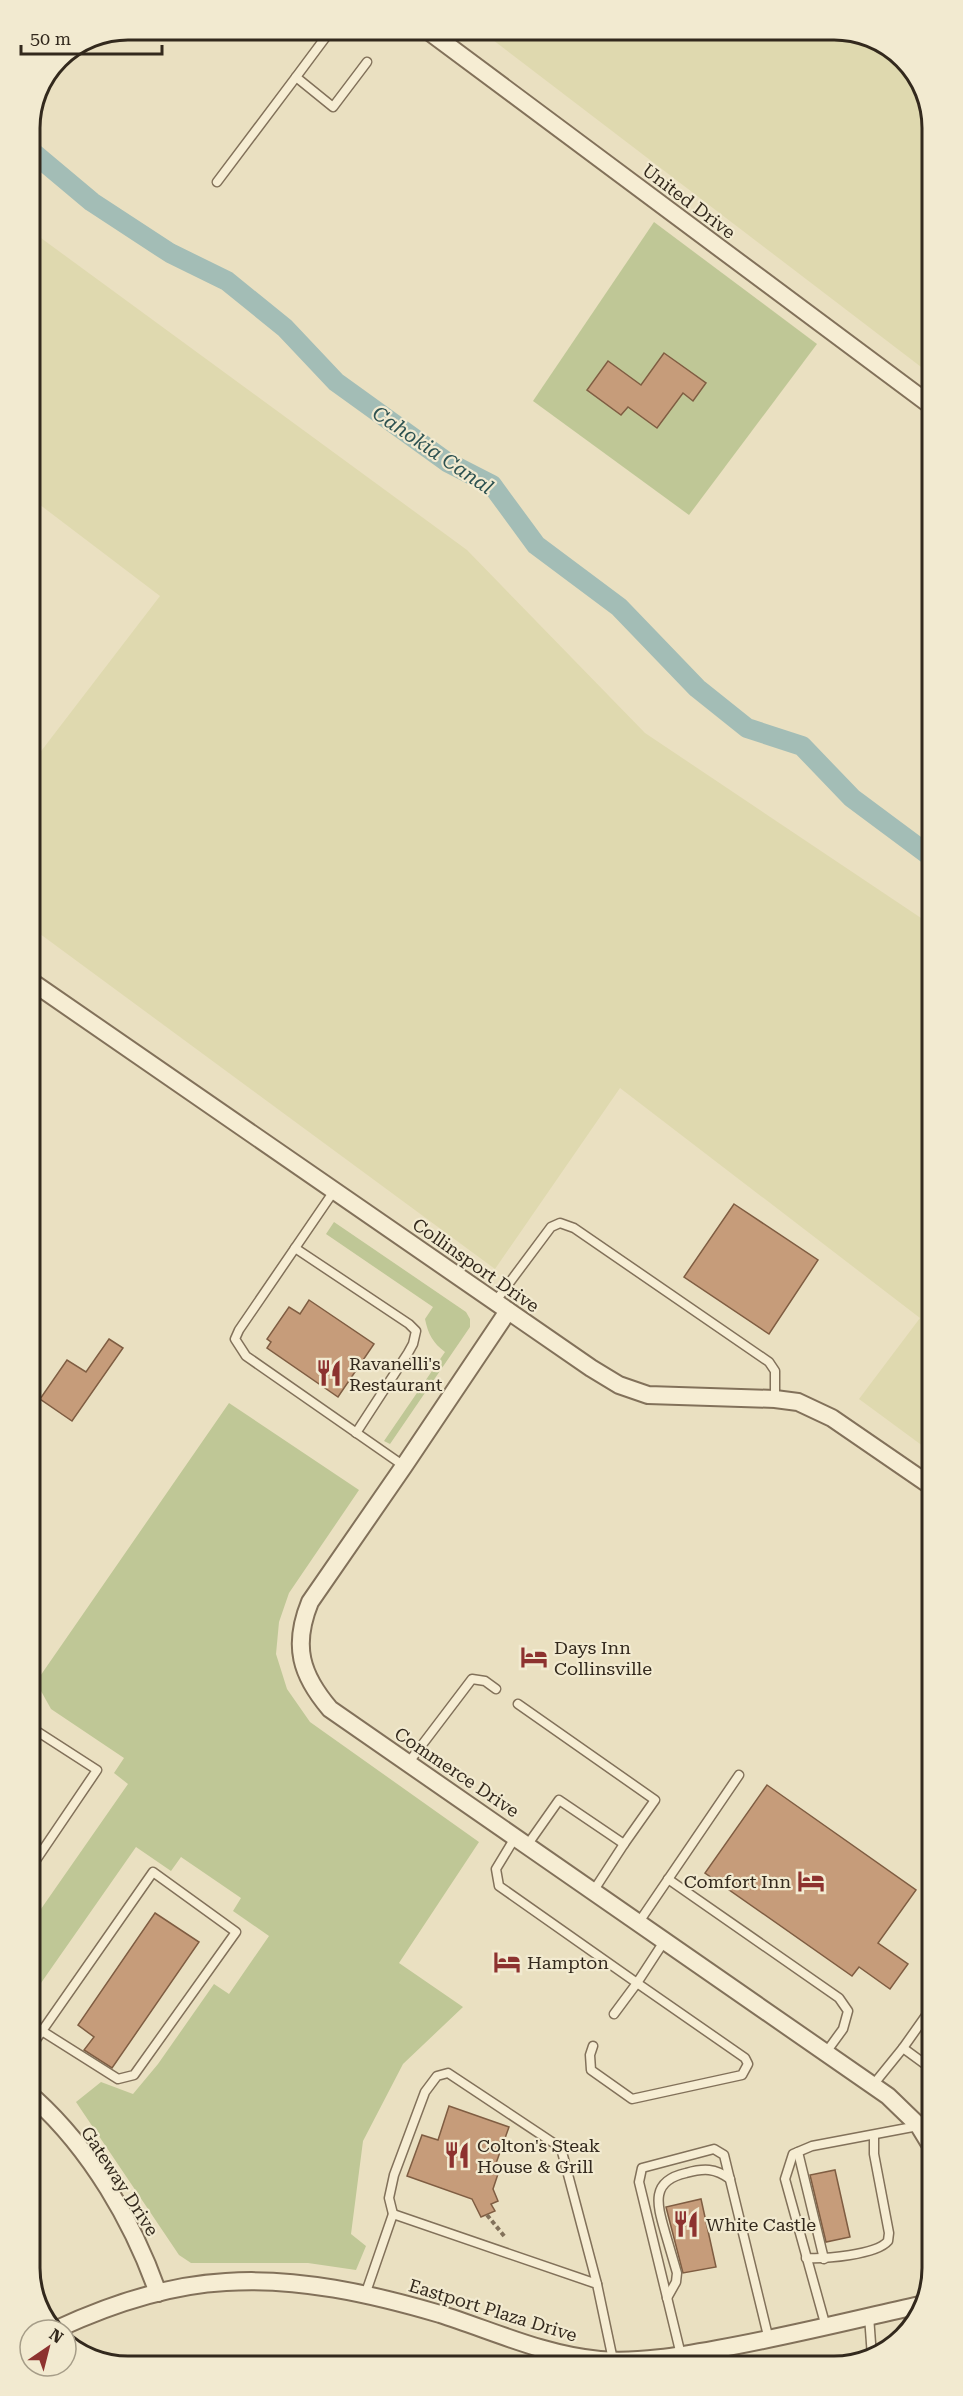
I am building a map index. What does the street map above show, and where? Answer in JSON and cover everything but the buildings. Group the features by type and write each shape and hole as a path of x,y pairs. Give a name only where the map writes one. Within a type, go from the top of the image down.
{"street":[{"name":"United Drive","path":"442,41 922,399"},
{"name":"Collinsport Drive","path":"41,988 619,1385 648,1395 776,1399 798,1402 831,1418 922,1480"},
{"name":"Commerce Drive","path":"501,1306 405,1466 310,1602 304,1619 301,1640 306,1676 330,1709 827,2051 903,2109 922,2131"},
{"name":"Gateway Drive","path":"41,2105 66,2132 123,2214 144,2255 158,2293"},
{"name":"Eastport Plaza Drive","path":"78,2321 123,2303 158,2293 228,2281 279,2282 365,2295 442,2315 523,2344 575,2356"},
{"name":"Eastport Plaza Drive","path":"675,2356 769,2340 913,2307"}],"lane":[{"path":"217,182 323,41"},
{"path":"296,77 333,107 367,62"},
{"path":"334,1191 235,1339 246,1356 405,1466"},
{"path":"501,1306 552,1227 560,1223 574,1228 769,1362 775,1371 776,1399"},
{"path":"295,1248 409,1324 416,1331 408,1353 356,1433"},
{"path":"409,1762 472,1679 485,1681 496,1689"},
{"path":"518,1704 655,1800 594,1890"},
{"path":"41,1734 97,1770 41,1853"},
{"path":"639,1922 739,1776"},
{"path":"593,2046 590,2055 591,2070 632,2099 742,2075 748,2064 745,2058 499,1886 496,1869 559,1800 624,1844"},
{"path":"153,1872 236,1932 134,2075 117,2079 42,2031 153,1872"},
{"path":"668,1879 839,1998 848,2011 843,2029 827,2051"},
{"path":"614,2014 666,1940"},
{"path":"873,2085 922,2021"},
{"path":"903,2048 922,2062"},
{"path":"365,2295 393,2214 388,2198 394,2175 425,2091 437,2076 441,2073 448,2073 561,2148 597,2284 612,2356"},
{"path":"826,2326 785,2179 795,2153 812,2146 919,2126"},
{"path":"806,2258 838,2258 879,2247 888,2241 889,2233 874,2154 874,2135"},
{"path":"681,2355 639,2182 642,2168 714,2149 724,2155 769,2340"},
{"path":"795,2153 824,2259"},
{"path":"667,2298 676,2282 677,2273 657,2206 660,2191 666,2180 674,2175 692,2171 717,2170 730,2179"},
{"path":"393,2214 597,2284"},
{"path":"869,2316 871,2347"}],"path":[{"path":"487,2215 507,2239"}],"shaded area":[{"path":"494,41 840,41 868,47 888,59 908,80 918,100 922,117 922,368"},
{"path":"41,238 467,550 645,733 922,919 922,1445 859,1399 920,1318 620,1088 495,1269 41,935 41,751 160,596 41,506"}],"green space":[{"path":"654,222 817,344 689,515 533,401"},
{"path":"334,1222 466,1312 470,1319 470,1327 390,1444 384,1441 445,1352 434,1342 426,1324 425,1319 433,1307 326,1234"},
{"path":"229,1403 359,1490 289,1593 279,1622 276,1654 287,1689 310,1722 479,1842 399,1963 463,2007 403,2064 363,2141 351,2234 366,2246 356,2270 308,2263 191,2263 179,2255 76,2102 101,2082 133,2094 158,2064 214,1984 229,1994 269,1936 233,1911 241,1898 181,1857 171,1871 136,1847 41,1983 41,1909 128,1784 114,1773 124,1758 51,1709 41,1691 41,1675"}],"waterway":[{"name":"Cahokia Canal","path":"41,159 92,202 170,253 227,281 285,328 336,382 447,462 492,485 536,545 619,607 697,688 747,728 802,746 852,798 922,850"}],"place":[{"name":"Ravanelli's Restaurant","path":"329,1373"},
{"name":"Days Inn Collinsville","path":"534,1657"},
{"name":"Comfort Inn","path":"811,1881"},
{"name":"Hampton","path":"507,1962"},
{"name":"Colton's Steak House & Grill","path":"457,2155"},
{"name":"White Castle","path":"686,2224"}]}
